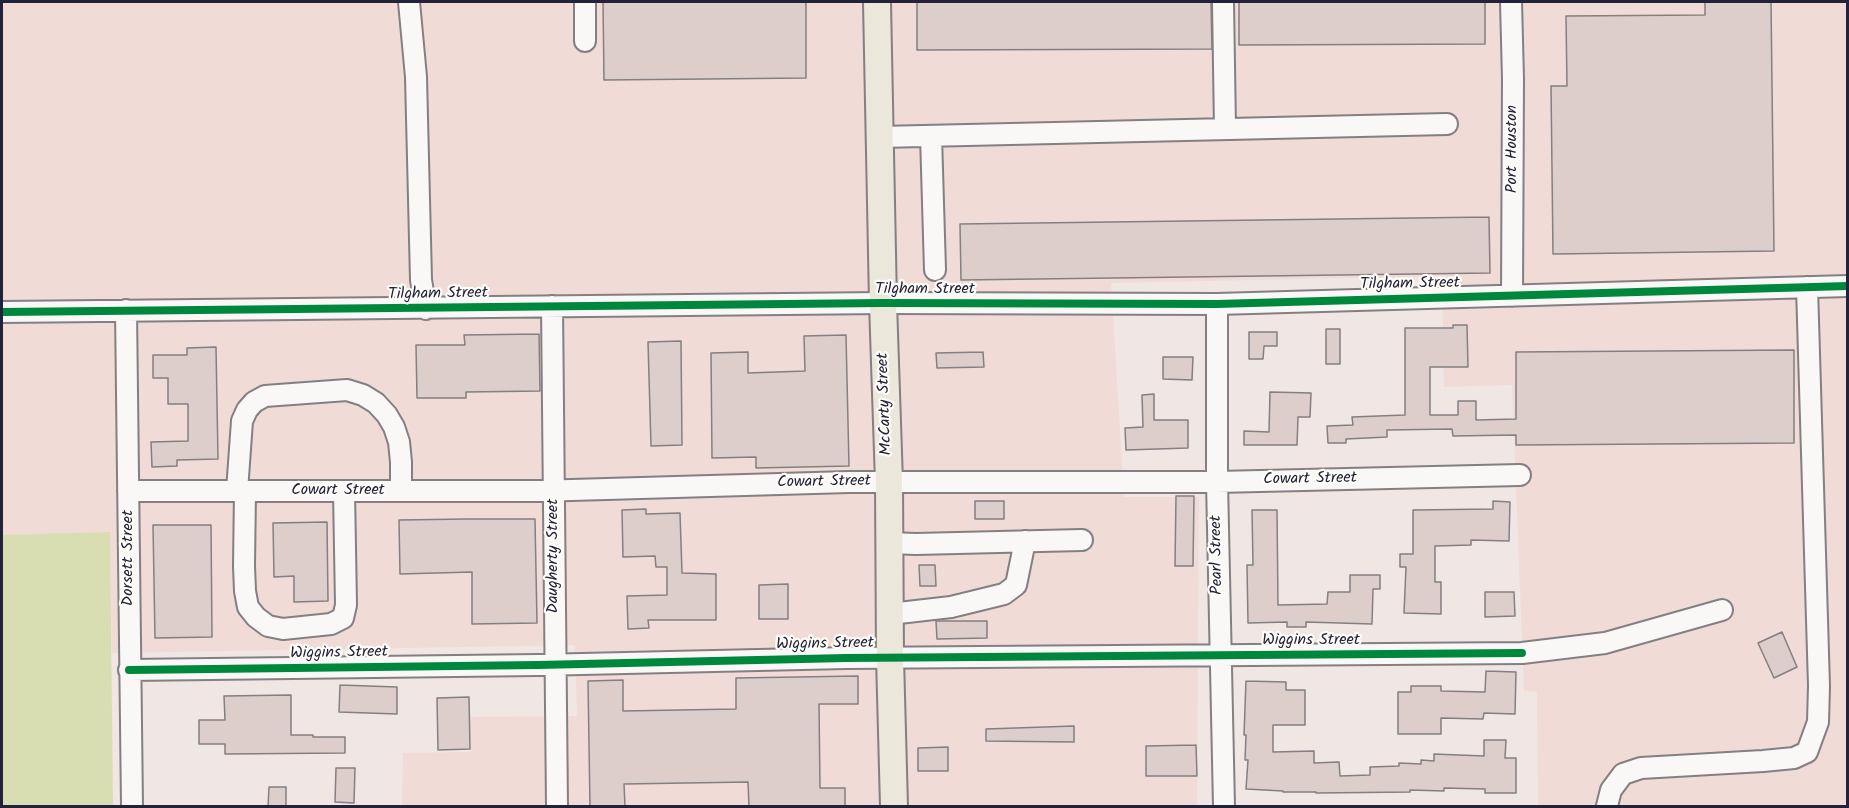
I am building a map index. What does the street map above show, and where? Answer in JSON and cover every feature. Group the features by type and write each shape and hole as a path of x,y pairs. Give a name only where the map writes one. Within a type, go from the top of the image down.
{"main road":[{"name":"McCarty Street","path":"878,2 894,807"}],"street":[{"path":"409,2 416,77 421,280 426,309"},
{"path":"585,2 585,41"},
{"path":"1224,2 1225,129"},
{"name":"Port Houston","path":"1511,2 1512,296"},
{"path":"880,137 1447,124"},
{"path":"931,136 935,270"},
{"name":"Tilgham Street","path":"2,312 883,303 1217,303 1848,286"},
{"path":"1607,807 1611,790 1623,774 1641,768 1763,761 1794,758 1807,752 1818,722 1819,686 1807,287"},
{"name":"Pearl Street","path":"1217,303 1217,482 1224,807"},
{"name":"Daugherty Street","path":"552,306 557,807"},
{"name":"Dorsett Street","path":"126,310 132,807"},
{"path":"344,491 346,605 343,618 331,624 283,628 268,626 248,607 245,591 241,491 242,421 254,402 265,396 346,390 363,394 387,415 394,427 399,442 401,491"},
{"name":"Cowart Street","path":"128,491 554,491 889,482 1217,482 1520,475"},
{"path":"889,543 1082,540"},
{"path":"890,614 951,607 1004,594 1016,585 1025,541"},
{"name":"Wiggins Street","path":"129,670 890,658 1522,653 1605,643 1722,610"}],"shaded area":[{"path":"2,2 1847,2 1847,806 1538,806 1537,692 1524,691 1512,385 1444,387 1442,276 1111,283 1124,497 1199,497 1197,806 402,806 403,753 471,752 469,717 577,716 575,645 112,653 110,533 2,535"}],"green space":[{"path":"110,532 113,806 2,806 2,535"}],"building":[{"path":"603,2 806,2 806,78 604,80"},
{"path":"917,2 1211,2 1212,49 917,50"},
{"path":"1239,2 1485,2 1485,44 1239,45"},
{"path":"1705,2 1771,2 1774,251 1553,254 1551,86 1567,86 1566,16 1705,15"},
{"path":"1489,217 1490,273 961,280 960,224"},
{"path":"1453,325 1467,325 1468,367 1430,367 1430,415 1458,415 1458,401 1476,401 1476,420 1516,419 1516,352 1794,350 1794,443 1516,445 1516,435 1453,436 1452,429 1387,430 1387,437 1346,439 1346,443 1328,443 1327,426 1353,425 1352,417 1405,415 1405,328 1453,328"},
{"path":"1326,329 1340,329 1340,364 1326,364"},
{"path":"1249,332 1277,332 1277,346 1264,346 1263,359 1249,359"},
{"path":"539,334 540,391 466,392 466,398 417,398 416,345 465,345 464,335"},
{"path":"846,335 849,466 756,468 756,457 712,458 711,353 748,352 748,373 805,371 804,336"},
{"path":"681,341 682,445 651,446 648,342"},
{"path":"216,347 218,459 177,460 177,466 152,467 151,442 188,441 188,404 168,404 168,378 153,378 153,355 187,355 187,348"},
{"path":"983,352 984,367 937,368 936,353"},
{"path":"1163,357 1193,357 1192,380 1163,379"},
{"path":"1270,392 1311,393 1310,417 1298,417 1297,445 1244,445 1244,431 1269,432"},
{"path":"1154,394 1154,420 1188,420 1188,448 1126,450 1125,428 1143,427 1142,395"},
{"path":"1176,496 1194,496 1193,566 1175,566"},
{"path":"975,501 1004,501 1004,519 975,519"},
{"path":"1493,501 1510,502 1509,541 1471,540 1471,545 1435,546 1435,582 1441,582 1441,614 1404,613 1406,567 1400,567 1400,554 1413,554 1413,510 1493,509"},
{"path":"646,509 646,514 680,513 682,573 716,574 716,620 648,620 649,628 628,629 627,596 667,595 667,567 656,567 655,556 623,557 622,510"},
{"path":"1252,510 1277,510 1278,605 1327,604 1328,592 1350,592 1350,575 1380,575 1380,589 1373,589 1372,624 1306,622 1306,627 1287,627 1287,622 1248,623 1247,565 1253,565"},
{"path":"535,519 537,623 472,624 472,572 400,574 399,520"},
{"path":"327,522 328,601 294,602 294,576 274,577 273,523"},
{"path":"153,525 211,525 212,637 155,638"},
{"path":"919,565 935,565 936,586 920,586"},
{"path":"788,584 788,619 759,619 759,585"},
{"path":"1485,592 1514,592 1515,616 1485,617"},
{"path":"936,621 987,621 987,638 937,639"},
{"path":"1782,632 1797,667 1774,678 1758,643"},
{"path":"1486,671 1516,672 1515,714 1484,713 1483,719 1441,718 1441,734 1398,734 1398,692 1411,692 1411,686 1441,686 1441,691 1485,692"},
{"path":"858,676 858,704 819,704 820,788 845,788 845,807 749,807 748,782 624,784 625,807 590,807 588,681 623,680 623,711 736,709 736,678"},
{"path":"1246,681 1286,682 1286,690 1305,690 1305,725 1273,725 1273,752 1314,751 1314,763 1339,762 1340,776 1370,775 1370,767 1399,766 1399,763 1421,764 1421,760 1434,761 1434,754 1484,756 1484,740 1506,740 1505,758 1516,758 1516,793 1485,793 1485,789 1444,788 1444,791 1316,793 1246,789 1248,760 1245,760 1246,735 1244,735"},
{"path":"340,685 397,687 397,714 339,712"},
{"path":"291,695 291,735 345,737 345,753 225,754 225,744 199,744 199,720 225,720 224,696"},
{"path":"469,697 470,749 438,750 437,698"},
{"path":"1074,726 1074,742 986,741 986,729"},
{"path":"1196,745 1197,776 1146,776 1146,746"},
{"path":"948,747 948,771 918,771 918,748"},
{"path":"336,768 355,768 354,803 335,802"},
{"path":"269,787 286,787 286,807 268,807"}],"cycle path":[{"path":"2,312 883,303 1217,304 1848,286"},
{"path":"129,670 538,665 846,658 1522,653"}]}
